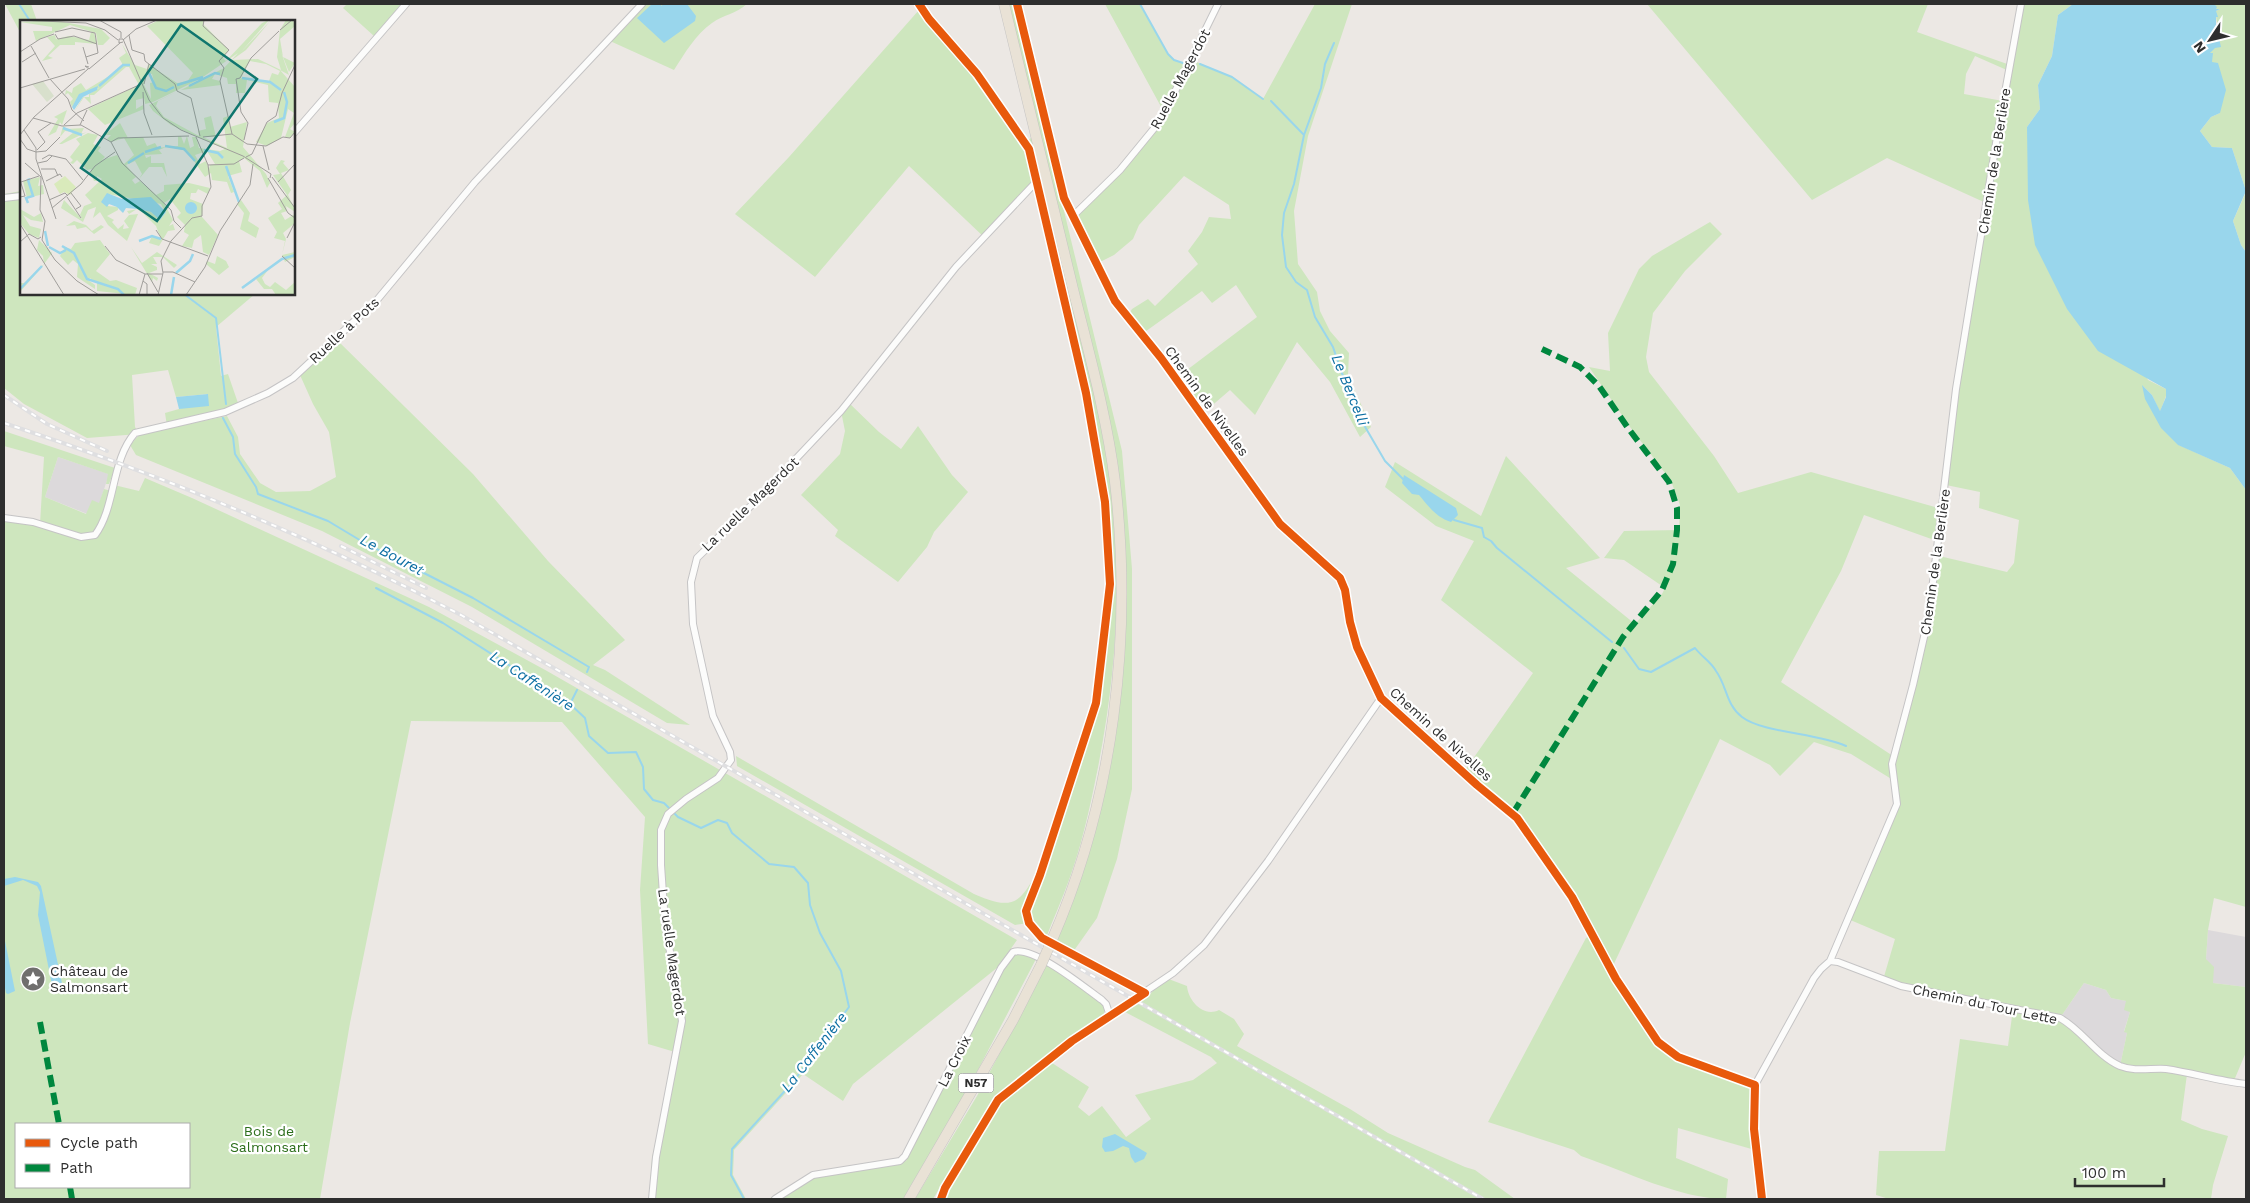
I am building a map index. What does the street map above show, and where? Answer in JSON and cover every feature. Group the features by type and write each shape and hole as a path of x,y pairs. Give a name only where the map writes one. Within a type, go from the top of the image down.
{"highway":[{"name":"N57","path":"909,1199 1013,1020 1041,966 1063,914 1084,848 1107,755 1115,705 1120,646 1120,548 1115,481 1100,400 1004,4"}],"street":[{"path":"295,132 406,4"},
{"name":"Ruelle à Pots","path":"4,518 33,522 81,537 95,534 101,524 125,451 135,433 225,412 268,393 293,378 377,300 475,182 642,4"},
{"path":"919,4 929,19 977,74 1028,149 1076,351 1095,443 1107,517 1110,584 1096,703 1040,875 1028,906 1027,918 1031,927 1042,938 1115,979 1145,993"},
{"name":"Chemin de Nivelles","path":"1017,4 1064,198 1121,310 1155,350 1280,524 1340,578 1345,590 1350,622 1357,647 1381,698 1477,785 1517,818 1572,897 1624,993 1658,1042 1678,1057 1755,1085"},
{"name":"Ruelle Magerdot","path":"1074,215 1120,170 1161,120 1218,4"},
{"name":"Chemin de la Berlière","path":"1755,1085 1814,978 1830,962 1897,804 1892,764 1929,615 1956,389 1996,137 2021,4"},
{"name":"La ruelle Magerdot","path":"652,1199 656,1157 682,1021 669,947 662,891 660,837 663,824 671,812 718,778 731,760 730,752 713,716 693,624 691,582 696,558 760,497 841,411 956,266 1036,182"},
{"path":"4,198 20,196"},
{"path":"941,1199 945,1188 998,1100 1072,1041 1145,993 1194,956 1212,936 1268,861 1381,698"},
{"name":"La Croix","path":"775,1199 813,1175 900,1161 905,1156 1000,968 1013,952 1030,953 1063,973 1102,1000 1106,1004 1110,1016"},
{"name":"Chemin du Tour Lette","path":"1830,962 1838,962 1901,986 2060,1018 2106,1057 2120,1066 2166,1069 2246,1084"},
{"path":"1755,1085 1754,1129 1762,1199"}],"shaded area":[{"path":"58,457 109,474 95,517 45,497"},
{"path":"2208,930 2246,937 2246,987 2213,983 2206,959"},
{"path":"2084,983 2106,990 2111,998 2126,1001 2130,1012 2124,1031 2127,1033 2120,1066 2060,1018"}],"green space":[{"path":"5,4 31,4 37,20 20,20 20,32"},
{"path":"347,4 403,4 374,36 343,8"},
{"path":"645,4 747,4 716,20 700,33 674,70 610,41"},
{"path":"1009,4 1014,4 1122,451 1132,569 1132,789 1117,859 1097,918 1073,952 1056,942 1116,729 1125,645 1126,578 1122,513"},
{"path":"1105,4 1140,4 1168,54 1174,60 1189,66 1192,60 1232,77 1263,99 1315,4 1352,4 1308,136 1294,211 1298,264 1317,292 1320,311 1330,331 1349,353 1348,375 1371,427 1360,437 1330,382 1297,342 1255,415 1230,390 1201,415 1175,379 1257,317 1236,285 1212,303 1202,291 1142,334 1127,317 1132,309 1148,299 1155,306 1198,264 1188,251 1202,232 1209,217 1231,219 1229,205 1184,176 1139,225 1133,239 1114,255 1098,263 1074,215 1105,186 1165,114"},
{"path":"1647,4 1928,4 1917,32 2010,65 2021,4 2073,4 2058,15 2052,56 2038,85 2040,109 2027,127 2148,380 2166,389 2166,396 2160,412 2152,395 2143,386 2179,445 2230,468 2246,490 2246,907 2214,898 2208,930 2206,959 2214,967 2213,983 2246,987 2246,1052 2233,1083 2187,1074 2181,1120 2202,1129 2228,1136 2213,1185 2211,1199 1889,1199 1876,1195 1879,1151 1945,1151 1960,1039 2008,1046 2013,1009 1883,980 1895,939 1848,919 1895,810 1893,780 1851,754 1814,742 1780,776 1770,765 1720,739 1611,970 1664,1048 1755,1085 1755,1150 1678,1128 1676,1158 1728,1179 1726,1199 1708,1198 1653,1183 1581,1156 1574,1150 1488,1122 1586,938 1592,934 1572,897 1517,818 1463,773 1533,673 1441,600 1474,541 1436,526 1385,487 1395,462 1481,516 1506,456 1600,558 1566,568 1635,624 1662,594 1665,588 1624,560 1604,558 1624,531 1679,530 1680,505 1671,481 1630,427 1589,367 1610,371 1608,333 1639,269 1652,256 1710,222 1722,234 1685,271 1653,313 1646,357 1649,372 1714,456 1738,493 1811,472 1942,509 1937,541 1864,515 1841,571 1781,682 1893,756 1929,615 1935,555 2007,572 2014,563 2019,520 1979,508 1980,492 1946,485 1956,389 1986,203 1887,158 1812,200","holes":["1975,56 2009,71 2003,101 1964,94 1966,74","2084,983 2106,990 2111,998 2126,1001 2124,1010 2130,1012 2124,1032 2127,1033 2120,1066 2060,1018"]},
{"path":"2214,4 2246,4 2246,191 2232,148 2212,147 2200,131 2211,117 2220,113 2210,53 2218,34 2222,34 2216,18 2216,11 2220,9 2215,9"},
{"path":"919,10 974,76 1022,145 1035,187 985,238 909,166 815,277 735,214 789,157"},
{"path":"1032,137 1082,336 1100,417 1112,498 1117,578 1114,658 1096,777 1077,855 1046,938 1032,925 1028,911 1099,699 1105,663 1112,584 1111,546 1102,475 1026,142"},
{"path":"20,191 20,295 254,295 216,327 221,376 228,374 239,406 167,426 165,413 179,409 208,394 176,397 168,370 132,375 135,427 139,434 87,438 24,404 4,388 4,194"},
{"path":"2246,192 2246,252 2241,245 2233,221"},
{"path":"337,340 473,474 548,561 625,640 593,665 605,670 690,725 667,723 472,607 322,531 136,455 130,445 140,434 227,416 238,437 240,454 260,483 276,492 310,491 336,477 329,432 313,404 300,375"},
{"path":"848,402 879,432 901,449 918,426 952,475 968,492 934,532 927,547 898,582 835,536 838,530 801,495 840,454 845,431 841,411"},
{"name":"Bois de Salmonsart","path":"4,431 115,468 109,484 106,484 108,474 58,457 45,497 86,514 92,500 99,503 104,489 111,491 114,485 139,491 145,478 192,498 429,607 547,671 1017,940 998,967 853,1084 843,1101 803,1074 734,1150 733,1175 746,1199 649,1199 652,1158 675,1052 648,1044 640,890 645,817 562,722 411,721 350,1023 320,1199 4,1199 4,518 40,524 44,457 4,446"},
{"path":"736,756 974,894 986,899 1005,903 1017,900 1034,879 1040,875 1028,906 1029,923 1015,925 737,766"},
{"path":"1017,953 1036,959 969,1087 903,1199 769,1199 784,1189 817,1176 906,1161 1004,964"},
{"path":"1047,964 1100,1001 1104,1006 1104,1015 992,1102 933,1199 915,1199 977,1096"},
{"path":"1166,978 1187,986 1193,1002 1202,1010 1213,1012 1219,1010 1234,1019 1244,1034 1237,1046 1350,1109 1388,1133 1475,1170 1515,1199 946,1199 946,1190 1002,1099 1049,1061 1089,1087 1078,1107 1089,1116 1102,1106 1126,1137 1151,1119 1135,1095 1193,1080 1217,1063 1211,1057 1125,1012 1148,996"}],"water":[{"path":"652,4 661,4 661,6 664,4 687,4 696,16 695,21 664,43 637,18"},
{"path":"2073,4 2214,4 2217,7 2216,9 2220,9 2216,11 2218,17 2216,17 2216,24 2221,24 2222,34 2218,34 2221,47 2215,48 2210,53 2213,53 2212,62 2218,63 2226,90 2220,113 2211,117 2200,131 2212,147 2232,148 2246,191 2233,221 2241,245 2246,252 2246,490 2230,468 2178,445 2161,428 2145,399 2142,385 2152,395 2160,411 2166,397 2166,389 2098,351 2067,309 2035,245 2028,200 2027,127 2040,109 2038,85 2052,56 2058,15"},
{"path":"208,394 209,406 179,409 176,397"},
{"path":"1404,475 1456,508 1458,515 1451,522 1437,514 1419,495 1412,494 1402,483"},
{"path":"15,877 38,882 41,886 62,983 52,985 38,915 40,892 37,886 23,880 4,886 4,879"},
{"path":"4,936 15,991 8,994 6,993 4,983"},
{"path":"1115,1134 1147,1153 1144,1159 1135,1163 1129,1148 1123,1146 1113,1151 1105,1152 1102,1147 1103,1138"}],"waterway":[{"name":"Le Bouret","path":"19,4 29,20"},
{"path":"1140,4 1168,54 1174,60 1186,64"},
{"name":"Le Bercelli","path":"1334,43 1325,64 1321,88 1304,135 1294,184 1284,213 1282,235 1286,267 1296,282 1307,290 1315,317 1333,347 1364,425 1385,461 1404,480"},
{"path":"1200,64 1232,77 1263,99"},
{"path":"1271,101 1304,135"},
{"name":"Le Bouret","path":"185,295 216,318 226,404"},
{"name":"Le Bouret","path":"223,418 233,437 235,454 256,487 258,494 328,521 363,542 473,598 589,667 587,672"},
{"name":"Le Bercelli","path":"1454,520 1482,528 1484,537 1612,642"},
{"name":"La Caffenière","path":"376,588 443,623 570,704 585,718 589,736 608,753 636,752 643,767 644,789 653,800 664,803 678,817 701,828 718,820 727,823 732,833 769,864 794,867 808,883 810,905 820,933 841,971 849,1007 793,1082 732,1149 731,1175 744,1199"},
{"path":"1624,648 1639,669 1651,672 1695,648 1714,668 1733,707 1742,717 1776,730 1820,738 1846,746"},
{"name":"Le Bouret","path":"570,704 577,690"}],"railway":[{"path":"4,395 47,424 107,451"},
{"path":"4,423 121,464 237,510 350,560 461,615 1483,1199"},
{"path":"341,546 426,588"}],"marked path":[{"path":"1513,813 1623,637 1662,590 1673,564 1677,530 1677,508 1669,482 1599,386 1580,367 1542,349"},
{"path":"40,1022 59,1123"},
{"path":"70,1188 72,1199"}],"cycle path":[{"path":"919,4 929,19 977,74 1029,149 1086,393 1105,502 1110,584 1096,703 1040,875 1026,911 1029,923 1042,938 1145,993 1072,1041 998,1100 945,1188 941,1199"},
{"path":"1017,4 1064,198 1115,301 1161,358 1280,524 1340,578 1345,590 1350,622 1357,647 1381,698 1477,785 1517,818 1572,897 1616,979 1658,1042 1678,1057 1755,1085 1754,1129 1762,1199"}],"place":[{"name":"Château de Salmonsart","path":"33,979"}]}
